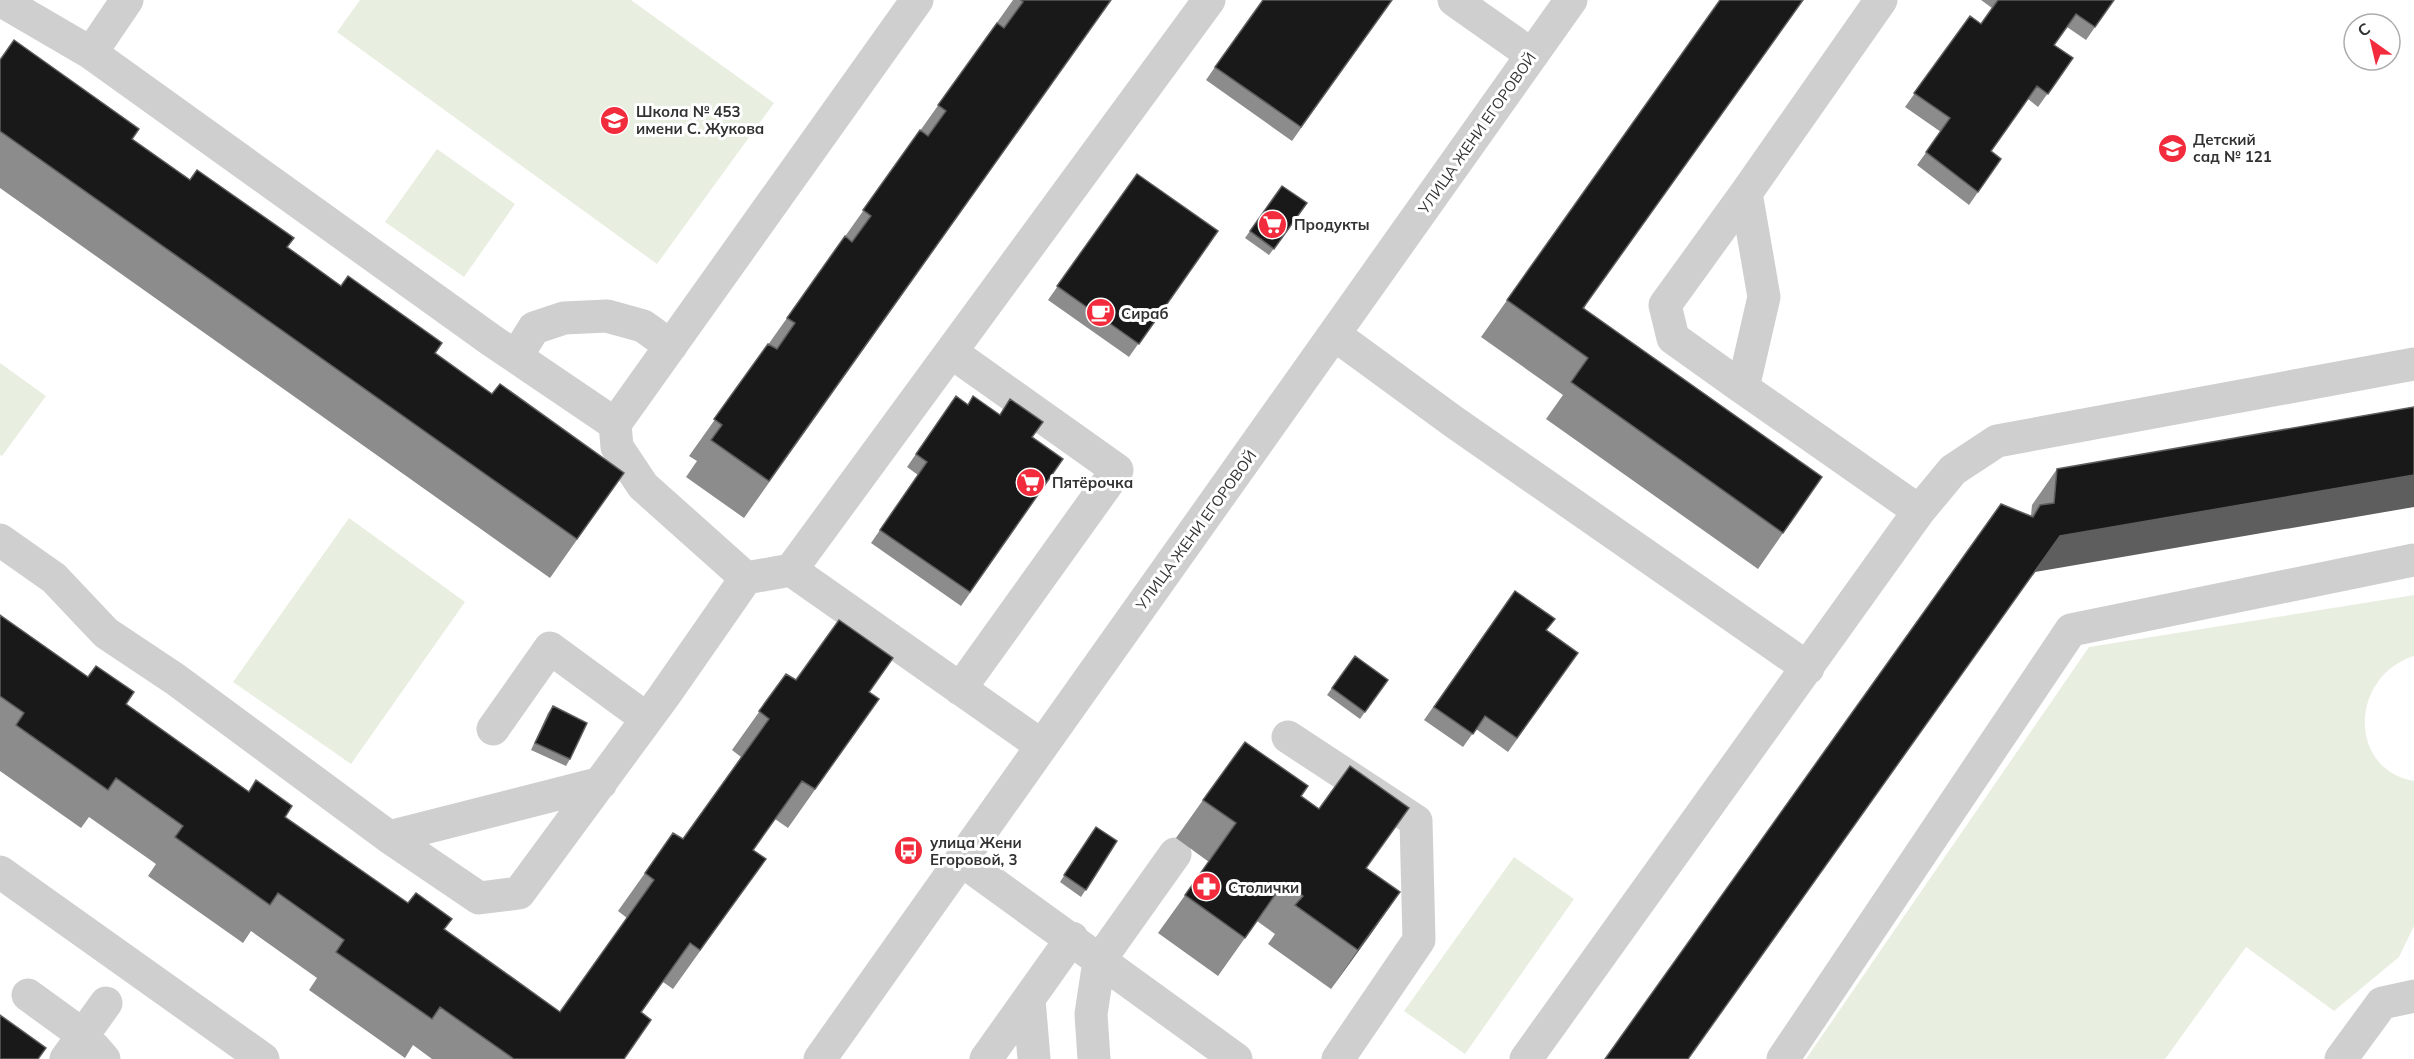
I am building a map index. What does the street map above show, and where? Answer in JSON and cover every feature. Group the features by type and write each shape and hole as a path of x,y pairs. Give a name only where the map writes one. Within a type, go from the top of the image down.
{"street":[{"path":"0,0 91,53 516,357 615,424"},
{"path":"91,53 127,0"},
{"path":"746,578 643,486 617,447 615,424 917,0"},
{"path":"0,540 54,578 106,633 175,680 389,837 479,898 519,893 647,719 746,578 791,570 1209,0"},
{"path":"1454,0 1532,55"},
{"name":"УЛИЦА ЖЕНИ ЕГОРОВОЙ","path":"820,1059 1571,0"},
{"path":"1881,0 1665,305 1673,338 1919,511"},
{"path":"1743,388 1764,297 1746,193"},
{"path":"516,357 534,328 564,318 607,316 643,327 671,346"},
{"path":"1335,335 1454,422 1808,668"},
{"path":"951,352 1117,470 960,689"},
{"path":"1526,1059 1919,511 1953,470 1997,441 2414,364"},
{"path":"1783,1059 2071,630 2414,560"},
{"path":"791,570 1042,746"},
{"path":"493,729 550,648 647,719"},
{"path":"1288,737 1416,821 1419,940 1338,1059"},
{"path":"389,837 600,783"},
{"path":"1094,1059 1090,1014 1099,961 1175,854"},
{"path":"961,860 1072,938 1099,961 1236,1059"},
{"path":"0,872 262,1059"},
{"path":"987,1059 1072,938"},
{"path":"28,995 84,1051 106,1003"},
{"path":"2341,1059 2382,1003 2414,996"},
{"path":"1029,999 1034,1059"}],"green space":[{"name":"Школа № 453 имени С. Жукова","path":"360,0 631,0 774,103 657,264 337,32"},
{"path":"437,149 515,204 464,277 385,222"},
{"path":"0,363 46,396 2,456 0,455"},
{"path":"349,518 465,602 351,764 233,682"},
{"path":"2414,595 2414,656 2393,667 2378,682 2368,701 2365,721 2368,741 2377,759 2392,773 2414,781 2414,926 2399,957 2334,1011 2246,947 2165,1059 1806,1059 2089,647"},
{"path":"1514,857 1574,899 1465,1054 1404,1011"}],"building":[{"path":"1021,0 1111,0 769,481 711,440 722,425 714,419 768,344 777,349 795,323 787,318 845,236 852,242 871,216 863,210 920,130 928,136 946,111 938,105 997,23 1004,28 1023,2"},
{"path":"1263,0 1392,0 1301,127 1215,67"},
{"path":"1720,0 1803,0 1583,308 1822,477 1783,533 1571,382 1588,358 1507,300"},
{"path":"1998,0 2114,0 2095,27 2076,14 2054,45 2073,58 2048,94 2037,86 1991,151 2001,159 1978,192 1926,152 1950,118 1914,93 1970,16 1981,24"},
{"path":"14,40 139,129 132,139 190,180 197,170 294,238 287,247 341,286 348,276 442,343 435,353 492,394 500,384 624,473 577,539 0,131 0,60"},
{"path":"1137,174 1218,231 1139,344 1057,286"},
{"name":"Продукты","path":"1282,186 1307,203 1274,249 1250,231"},
{"path":"956,396 968,405 973,396 1000,415 1010,399 1043,422 1032,437 1063,459 970,592 880,530 927,462 916,454"},
{"path":"2414,407 2414,475 2060,536 1688,1059 1605,1059 2001,504 2033,517 2040,505 2054,503 2057,469"},
{"path":"1515,591 1555,619 1546,630 1578,653 1517,738 1485,716 1473,734 1434,707"},
{"path":"0,615 88,677 96,666 134,692 126,704 249,792 256,780 292,806 285,817 408,903 416,893 452,919 444,929 560,1012 654,880 645,873 673,833 683,839 769,719 759,711 786,674 796,680 839,620 893,658 869,692 879,699 815,789 802,781 753,850 766,859 700,950 690,943 641,1012 651,1020 624,1059 514,1059 440,1007 432,1019 336,952 344,940 278,893 270,905 175,837 183,826 116,778 108,790 16,725 24,713 0,696"},
{"path":"1355,656 1388,680 1365,712 1332,688"},
{"path":"553,706 587,723 570,759 535,743"},
{"path":"1245,742 1308,786 1301,796 1319,809 1350,766 1409,808 1366,868 1400,892 1358,950 1295,905 1303,896 1284,882 1245,938 1185,895 1236,823 1203,800"},
{"path":"1096,827 1117,841 1086,890 1064,875"},
{"path":"0,1015 46,1048 38,1059 0,1059"}],"place":[{"name":"Школа № 453 имени С. Жукова","path":"615,120"},
{"name":"Детский сад № 121","path":"2172,148"},
{"name":"Продукты","path":"1273,224"},
{"name":"Сираб","path":"1100,313"},
{"name":"Пятёрочка","path":"1031,482"},
{"name":"улица Жени Егоровой, 3","path":"909,851"},
{"name":"Столички","path":"1207,887"}]}
